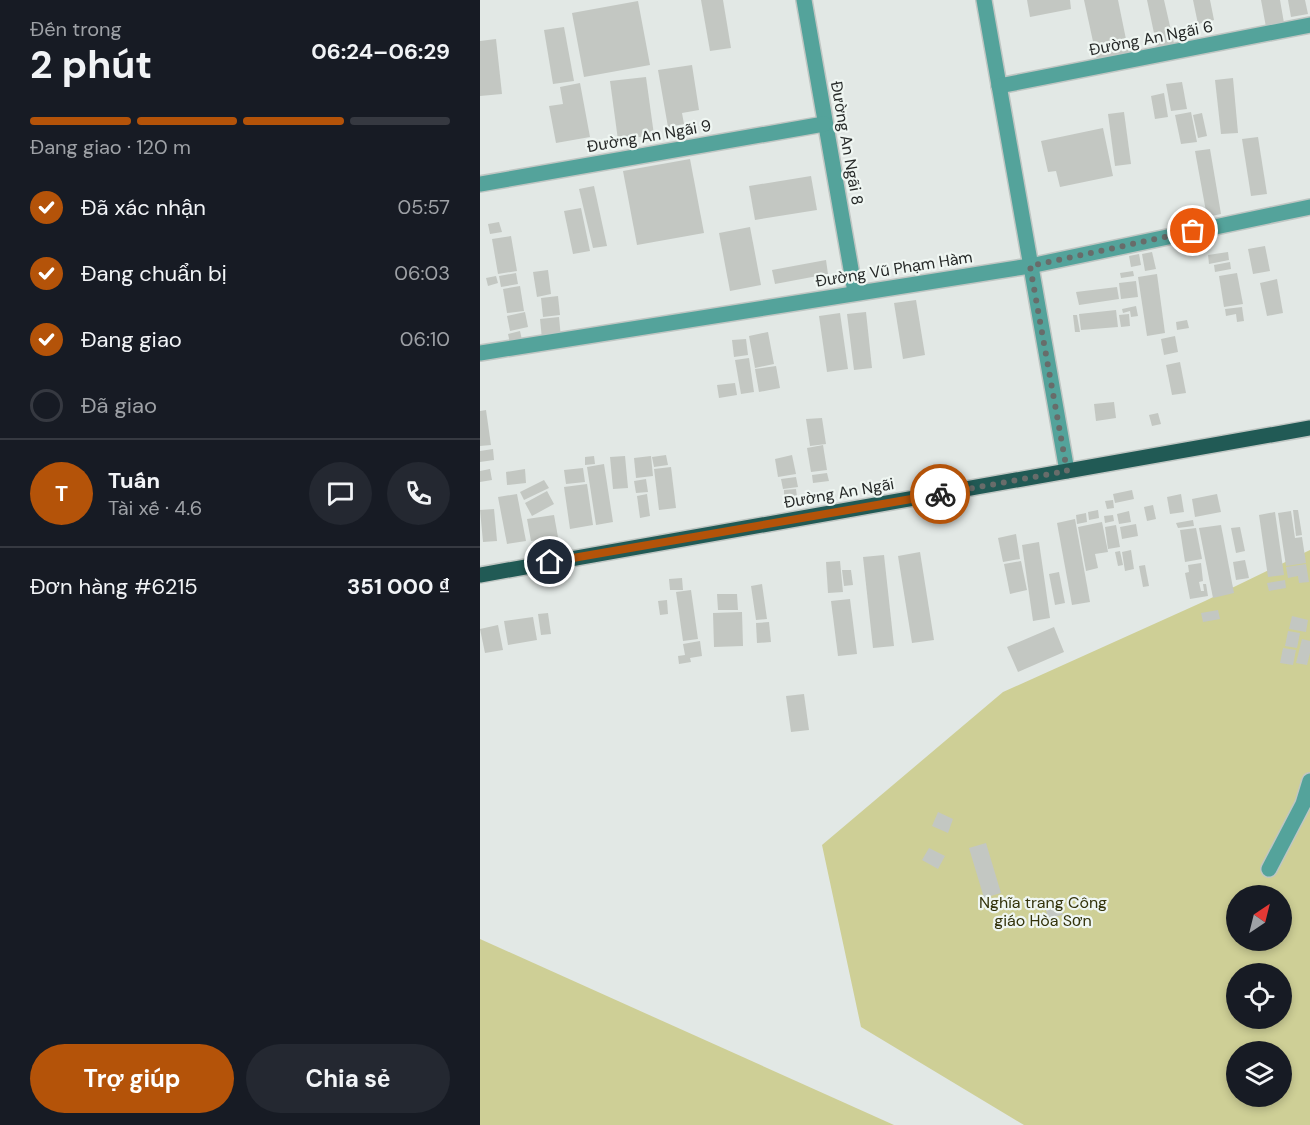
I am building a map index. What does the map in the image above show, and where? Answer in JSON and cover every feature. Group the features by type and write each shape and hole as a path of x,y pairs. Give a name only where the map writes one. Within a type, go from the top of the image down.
{"main road":[{"name":"Đường An Ngãi","path":"480,575 1067,471 1309,433"}],"street":[{"name":"Đường An Ngãi 8","path":"804,0 855,292"},
{"path":"984,0 1067,471"},
{"name":"Đường An Ngãi 6","path":"999,86 1310,25"},
{"name":"Đường An Ngãi 9","path":"480,184 824,124"},
{"name":"Đường Vũ Phạm Hàm","path":"480,353 1030,266 1310,207"},
{"path":"1269,869 1299,813 1310,781"}],"green space":[{"name":"Nghĩa trang Công giáo Hòa Sơn","path":"1310,550 1310,1125 1024,1125 861,1027 822,845 1003,692 1205,601"},
{"path":"480,939 894,1125 480,1125"}],"building":[{"path":"701,0 723,0 731,48 710,51"},
{"path":"1027,0 1070,0 1071,9 1030,17"},
{"path":"1084,0 1118,0 1129,54 1097,60"},
{"path":"1147,0 1164,0 1175,48 1158,52"},
{"path":"1193,0 1210,0 1214,20 1198,24"},
{"path":"1261,0 1280,0 1284,23 1266,27"},
{"path":"1288,0 1305,0 1308,14 1291,17"},
{"path":"638,1 650,65 584,77 572,13"},
{"path":"564,27 574,81 553,84 544,30"},
{"path":"496,39 502,94 480,96 480,41"},
{"path":"692,65 699,110 682,113 684,124 668,127 658,70"},
{"path":"646,77 654,135 618,140 610,81"},
{"path":"1233,78 1238,133 1221,134 1215,80"},
{"path":"1182,82 1187,109 1171,111 1166,84"},
{"path":"580,83 590,137 556,143 549,106 563,104 560,87"},
{"path":"1164,93 1168,117 1155,119 1151,96"},
{"path":"1124,112 1131,164 1115,166 1108,114"},
{"path":"1191,112 1197,142 1181,144 1175,115"},
{"path":"1202,113 1207,136 1198,138 1193,115"},
{"path":"1103,128 1113,176 1060,187 1056,171 1048,172 1041,141"},
{"path":"1258,137 1267,194 1251,196 1242,139"},
{"path":"1210,149 1221,214 1207,217 1195,151"},
{"path":"690,159 704,233 637,245 623,171"},
{"path":"811,176 817,210 755,220 749,186"},
{"path":"594,186 607,246 593,248 579,189"},
{"path":"581,208 590,251 573,254 564,211"},
{"path":"499,222 502,232 490,234 488,224"},
{"path":"750,227 761,285 730,291 719,233"},
{"path":"511,236 517,271 498,274 492,239"},
{"path":"1265,246 1270,271 1253,274 1248,249"},
{"path":"1152,252 1156,269 1145,271 1142,254"},
{"path":"1228,252 1229,260 1209,264 1208,255"},
{"path":"1139,254 1141,265 1131,267 1129,256"},
{"path":"826,260 828,274 775,284 772,270"},
{"path":"1230,262 1231,269 1215,272 1214,265"},
{"path":"548,270 551,294 537,297 533,272"},
{"path":"1133,271 1134,276 1121,278 1120,273"},
{"path":"516,273 518,284 501,287 499,276"},
{"path":"1237,273 1243,304 1224,307 1219,276"},
{"path":"1157,274 1165,333 1147,336 1138,277"},
{"path":"496,276 498,283 488,286 486,278"},
{"path":"1277,279 1283,313 1267,316 1260,283"},
{"path":"1136,281 1138,297 1121,299 1119,283"},
{"path":"520,286 524,311 507,313 503,289"},
{"path":"1117,287 1119,299 1079,305 1076,292"},
{"path":"558,296 560,315 543,317 541,298"},
{"path":"916,300 925,355 903,359 894,303"},
{"path":"1136,306 1138,316 1131,317 1130,311 1123,313 1122,309"},
{"path":"1242,307 1244,321 1237,322 1236,314 1226,316 1225,309"},
{"path":"1116,310 1118,327 1081,330 1079,314"},
{"path":"525,312 528,327 510,331 507,316"},
{"path":"866,312 872,368 854,370 847,314"},
{"path":"840,313 848,369 827,372 819,316"},
{"path":"1129,314 1130,326 1121,327 1119,315"},
{"path":"1073,315 1077,315 1080,332 1075,332"},
{"path":"559,317 561,338 542,339 540,319"},
{"path":"1187,320 1189,328 1177,330 1176,322"},
{"path":"520,331 522,340 510,343 508,334"},
{"path":"768,332 774,364 755,368 749,336"},
{"path":"1175,336 1178,352 1164,355 1161,339"},
{"path":"746,339 748,355 734,357 732,340"},
{"path":"749,358 754,392 741,394 735,360"},
{"path":"1180,362 1186,393 1172,395 1166,365"},
{"path":"776,366 780,388 759,392 755,369"},
{"path":"735,383 737,395 719,398 717,385"},
{"path":"1114,402 1116,418 1096,421 1094,404"},
{"path":"486,410 491,445 480,446 480,411"},
{"path":"1158,413 1161,424 1152,426 1149,415"},
{"path":"822,418 826,444 810,446 806,419"},
{"path":"823,445 827,470 811,472 807,448"},
{"path":"493,449 494,460 480,462 480,451"},
{"path":"666,455 668,465 654,467 652,457"},
{"path":"792,455 796,474 778,477 775,459"},
{"path":"594,456 595,464 585,465 585,457"},
{"path":"625,456 628,488 613,489 610,457"},
{"path":"651,456 653,476 636,478 634,458"},
{"path":"604,464 613,522 596,525 587,467"},
{"path":"671,467 676,508 659,510 654,469"},
{"path":"583,468 585,482 566,484 564,470"},
{"path":"490,469 492,480 480,482 480,471"},
{"path":"525,469 526,483 507,485 506,472"},
{"path":"827,473 829,481 813,483 812,475"},
{"path":"796,477 798,487 783,489 781,479"},
{"path":"646,479 648,492 636,493 634,481"},
{"path":"544,480 549,488 524,500 520,492"},
{"path":"587,484 593,525 570,529 564,487"},
{"path":"796,489 797,497 784,499 784,490"},
{"path":"1132,490 1134,499 1115,503 1113,494"},
{"path":"547,491 554,504 532,516 525,503"},
{"path":"517,494 526,541 507,544 498,497"},
{"path":"647,494 650,516 640,518 637,496"},
{"path":"1181,494 1184,512 1170,514 1167,497"},
{"path":"1217,494 1221,512 1195,517 1192,499"},
{"path":"1113,500 1114,508 1107,509 1105,501"},
{"path":"1153,505 1156,519 1147,521 1144,507"},
{"path":"494,509 497,541 483,542 480,510"},
{"path":"1098,510 1099,518 1089,520 1088,512"},
{"path":"1293,510 1298,510 1302,535 1296,536"},
{"path":"1129,511 1131,522 1119,524 1117,514"},
{"path":"1291,511 1295,538 1302,537 1306,563 1286,566 1278,513"},
{"path":"1275,512 1284,575 1268,577 1259,515"},
{"path":"1086,513 1087,522 1077,524 1076,515"},
{"path":"554,515 558,537 531,541 527,519"},
{"path":"1113,515 1114,521 1105,523 1104,516"},
{"path":"1075,519 1090,602 1072,605 1057,523"},
{"path":"1193,520 1194,526 1178,528 1176,523"},
{"path":"1102,522 1108,552 1095,554 1098,568 1086,571 1078,527"},
{"path":"1136,524 1138,536 1122,539 1120,527"},
{"path":"1116,525 1120,547 1108,549 1105,527"},
{"path":"1221,525 1234,593 1213,598 1199,528"},
{"path":"1240,527 1245,551 1236,553 1231,528"},
{"path":"1196,528 1202,559 1185,562 1180,530"},
{"path":"1016,534 1020,559 1003,562 998,538"},
{"path":"1039,542 1050,618 1033,621 1022,545"},
{"path":"1131,550 1134,569 1125,571 1122,552"},
{"path":"1120,551 1123,565 1118,566 1115,552"},
{"path":"920,552 934,640 912,643 898,556"},
{"path":"884,555 894,646 873,648 863,557"},
{"path":"1245,560 1249,578 1236,580 1233,562"},
{"path":"840,561 843,592 828,593 826,562"},
{"path":"1021,561 1027,590 1010,594 1004,564"},
{"path":"1201,563 1203,581 1199,582 1201,591 1204,591 1203,584 1206,584 1208,596 1190,599 1185,573 1189,572 1188,565"},
{"path":"1306,564 1309,582 1299,583 1298,576 1288,578 1286,567"},
{"path":"1145,565 1149,586 1143,587 1139,566"},
{"path":"842,570 851,570 853,585 844,586"},
{"path":"1059,572 1065,603 1055,605 1049,574"},
{"path":"682,578 683,590 670,590 669,579"},
{"path":"1285,580 1286,588 1269,591 1267,583"},
{"path":"762,584 767,619 756,620 751,586"},
{"path":"691,590 698,639 683,641 676,592"},
{"path":"717,594 737,594 738,610 718,610"},
{"path":"850,599 857,654 838,656 831,601"},
{"path":"667,600 668,614 660,615 658,601"},
{"path":"1218,610 1220,619 1203,622 1201,613"},
{"path":"742,612 743,646 714,647 713,613"},
{"path":"548,613 551,634 541,635 538,614"},
{"path":"1292,616 1308,620 1306,632 1289,629"},
{"path":"533,617 537,640 508,645 504,621"},
{"path":"769,622 771,642 757,643 756,623"},
{"path":"498,625 503,650 485,653 480,629"},
{"path":"1054,627 1064,652 1018,672 1007,647"},
{"path":"1288,631 1300,633 1297,648 1285,646"},
{"path":"1302,639 1310,641 1307,665 1296,663"},
{"path":"700,641 702,656 690,658 691,662 679,664 678,656 685,655 683,644"},
{"path":"1283,648 1296,650 1293,665 1280,663"},
{"path":"804,694 809,730 791,732 786,696"},
{"path":"938,812 953,819 948,833 932,826"},
{"path":"986,843 1001,893 984,898 969,848"},
{"path":"929,848 945,856 938,869 922,860"},
{"path":"1059,899 1063,915 1048,918 1044,902"}],"way so far":[{"path":"940,494 1067,471 1030,266 1193,231"}],"route":[{"path":"550,562 940,494"}]}
